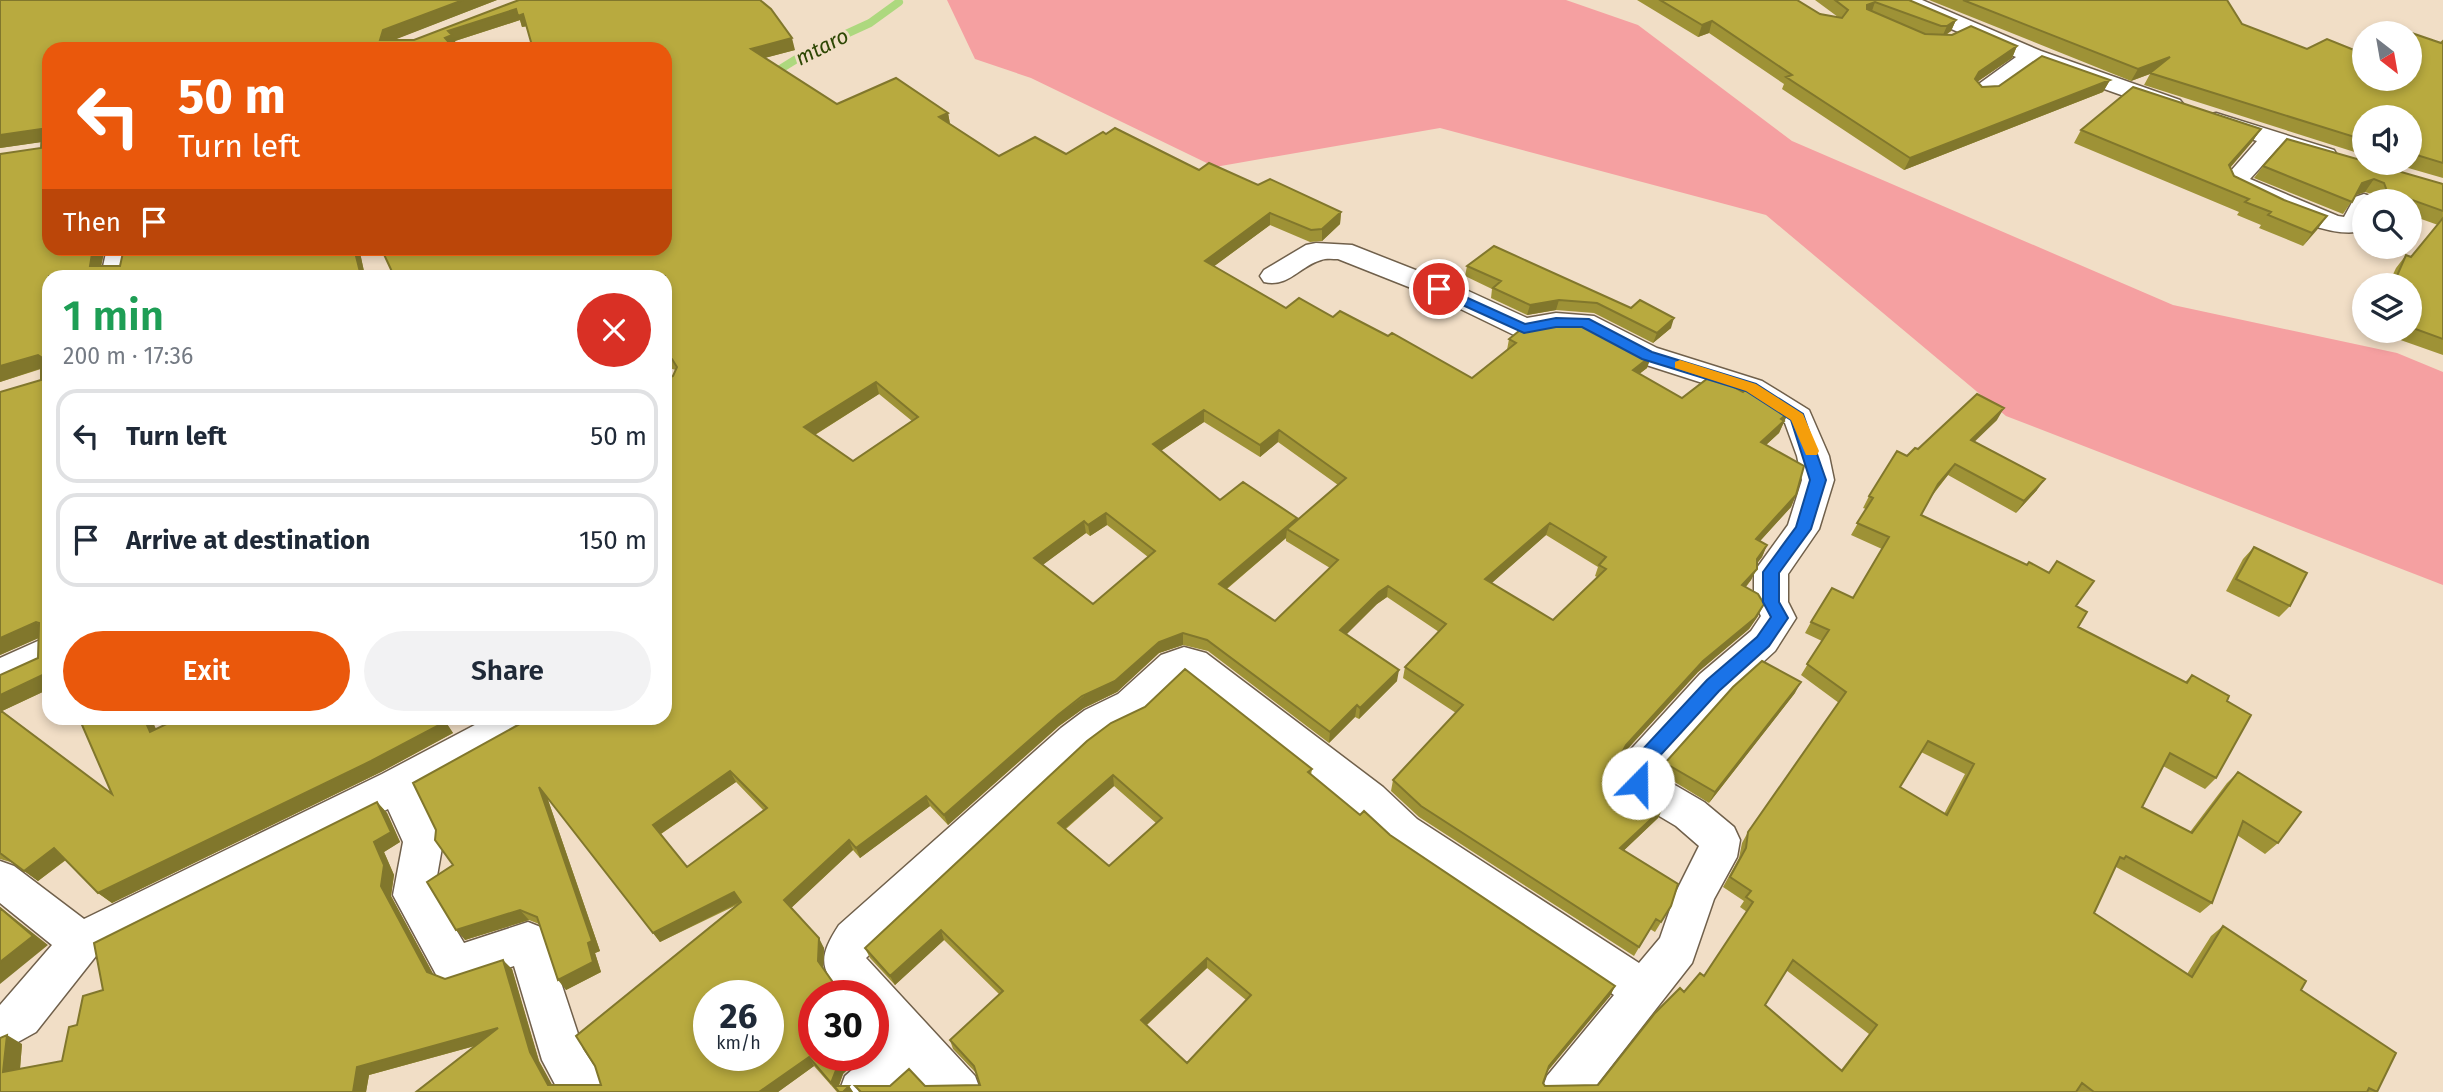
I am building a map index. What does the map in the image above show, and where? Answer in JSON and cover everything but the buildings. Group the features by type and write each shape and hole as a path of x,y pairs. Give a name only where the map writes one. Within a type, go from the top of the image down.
{"street":[{"path":"1904,0 2033,56 2272,140 2352,163"},
{"path":"1984,91 2033,56"},
{"path":"2272,140 2236,180 2237,183 2333,224 2352,225"},
{"path":"1273,276 1316,251 1342,251 1454,295 1524,328 1556,322 1584,323 1647,355 1751,388 1798,417 1813,456 1818,480 1803,529 1771,572 1771,602 1779,618 1763,642 1713,685 1636,770 1638,783 1690,814 1720,840 1717,857 1696,892 1677,949 1563,1092"},
{"path":"0,675 42,654"},
{"path":"858,980 844,966 845,953 854,939 1074,739 1098,721 1131,705 1174,665 1184,662 1193,663 1369,799 1403,831 1645,991"},
{"path":"0,1030 21,1017 81,942 396,786 507,725"},
{"path":"396,786 423,842 413,895 454,966 528,942 564,1060 585,1092"},
{"path":"0,879 81,942"},
{"path":"889,1014 959,1092"},
{"path":"861,1092 915,1043"}],"shaded area":[{"path":"947,0 1566,0 1638,25 1792,141 2173,305 2397,353 2443,372 2443,585 2006,416 1766,215 1440,128 1215,167 1031,78 975,59"}],"waterway":[{"name":"mtaro","path":"769,76 811,50 870,23 899,2"}],"slow traffic":[{"path":"1680,365 1751,388 1798,417 1811,451"}],"route":[{"path":"1439,289 1524,328 1556,322 1584,323 1601,329 1647,355 1751,388 1798,417 1813,456 1818,480 1803,529 1771,572 1771,602 1779,618 1763,642 1713,685 1676,729 1636,770 1638,783"}]}
